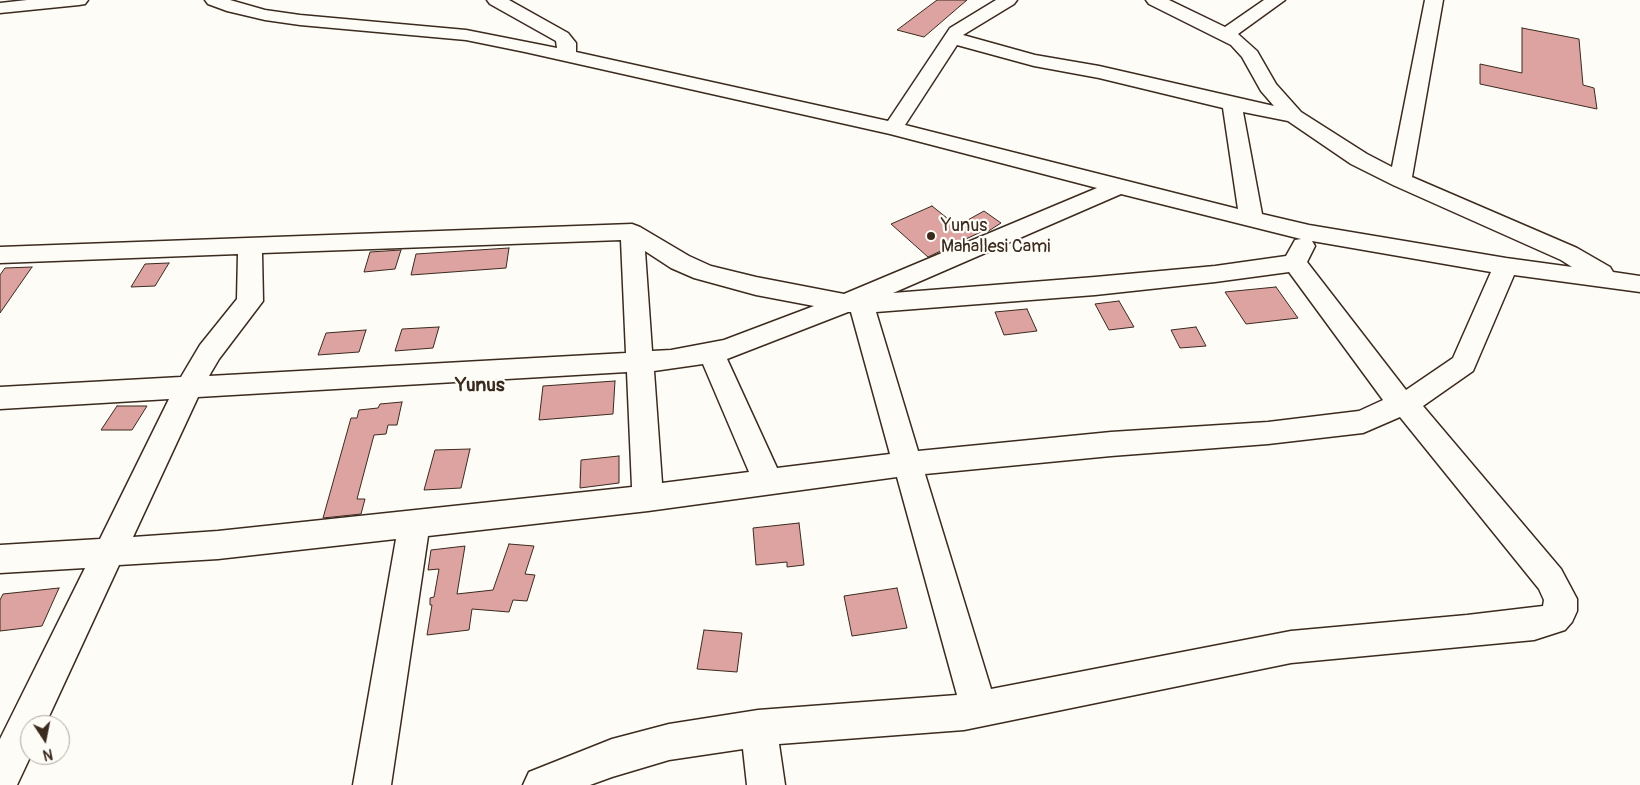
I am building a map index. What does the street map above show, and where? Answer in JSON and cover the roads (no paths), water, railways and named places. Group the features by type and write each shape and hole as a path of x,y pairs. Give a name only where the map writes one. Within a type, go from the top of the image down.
{"main road":[{"path":"0,8 79,0"},
{"path":"214,0 249,11 300,20 466,35 566,54 893,128 1119,187 1309,232 1506,266 1640,284"},
{"path":"496,0 562,37 567,43 566,54"},
{"path":"893,128 956,32 1008,0"},
{"path":"1155,0 1237,41 1250,55 1268,87 1294,116 1359,159 1401,180 1569,254 1610,279"},
{"path":"1226,34 1276,0"},
{"path":"1401,180 1434,0"},
{"path":"952,38 1034,60 1099,72 1232,104 1294,116"},
{"path":"1232,104 1251,218"},
{"path":"0,398 671,360 711,353 853,304 1119,187"},
{"path":"632,232 638,362 648,498"},
{"path":"0,255 632,232 680,262 703,272 756,286 853,304 1095,286 1215,274 1295,263"},
{"path":"1295,263 1309,232"},
{"path":"0,779 189,387 208,352 250,301 250,246"},
{"path":"542,785 612,758 669,742 758,728 978,709 1290,647 1534,624 1553,619 1560,611 1561,599 1550,579 1403,404 1295,263"},
{"path":"0,559 218,545 648,498 908,464 1111,444 1268,433 1363,422 1416,397 1464,364 1506,266"},
{"path":"853,304 908,464 978,709"},
{"path":"711,353 768,482"},
{"path":"372,785 414,524"},
{"path":"758,728 766,785"}],"place":[{"name":"Yunus Mahallesi Cami","path":"931,236"}],"district":[{"name":"Yunus","path":"480,386"}]}
